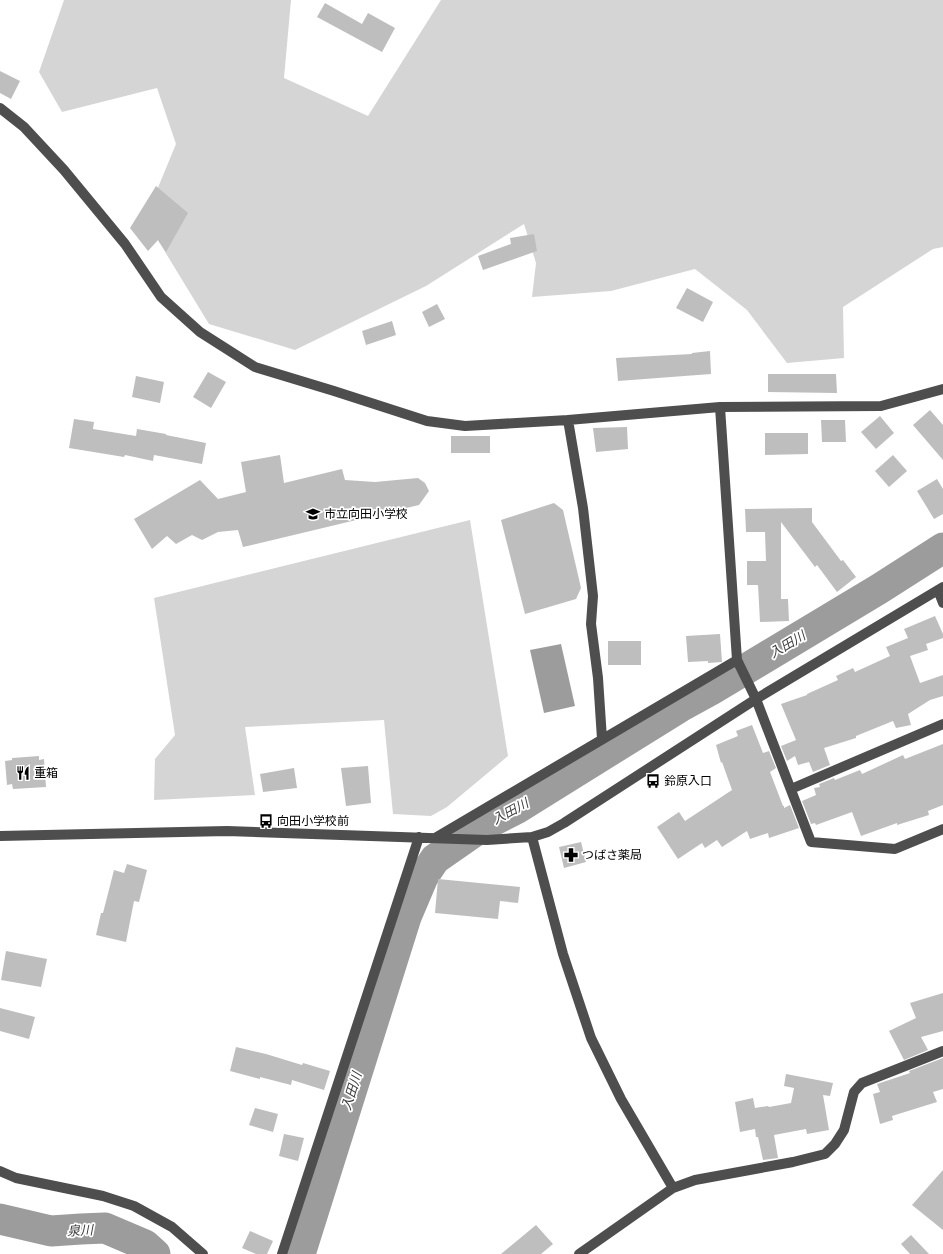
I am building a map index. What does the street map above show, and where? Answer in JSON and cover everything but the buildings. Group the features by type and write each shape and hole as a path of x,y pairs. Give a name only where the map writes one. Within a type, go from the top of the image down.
{"street":[{"path":"0,108 24,128 64,170 125,244 161,297 200,332 255,367 427,421 465,426 568,420 720,408 881,406 943,390"},
{"path":"720,408 738,663 756,699 811,842 895,849 943,829"},
{"path":"568,420 583,508 593,596 591,624 598,678 602,739"},
{"path":"0,836 227,831 487,840 532,837 548,832 564,823 756,699 941,589 943,603"},
{"path":"435,838 602,739 738,663"},
{"path":"791,789 943,724"},
{"path":"282,1254 419,837"},
{"path":"532,837 563,954 591,1038 621,1099 673,1188"},
{"path":"579,1254 673,1188 695,1180 793,1162 825,1154 835,1144 844,1130 854,1092 862,1083 943,1051"},
{"path":"0,1172 16,1178 103,1196 134,1206 172,1227 203,1254"}],"shaded area":[{"path":"64,0 291,0 284,78 368,116 441,0 943,0 943,247 933,249 843,307 844,358 787,363 747,310 695,269 611,291 532,297 536,263 524,224 426,286 295,350 209,324 145,219 176,144 157,88 62,112 39,72"},
{"path":"470,520 508,756 447,807 431,816 393,814 384,720 245,727 255,795 154,800 155,759 175,735 154,598"},
{"path":"561,644 575,706 544,713 530,650"}],"waterway":[{"name":"入田川","path":"300,1254 406,917 423,877 435,859 481,827 516,809 680,707 879,589 943,548"},
{"name":"泉川","path":"0,1219 51,1231 105,1228 145,1245 155,1254"}],"place":[{"name":"市立向田小学校","path":"313,514"},
{"name":"重箱","path":"23,773"},
{"name":"鈴原入口","path":"653,781"},
{"name":"向田小学校前","path":"266,821"},
{"name":"つばさ薬局","path":"571,855"}]}
